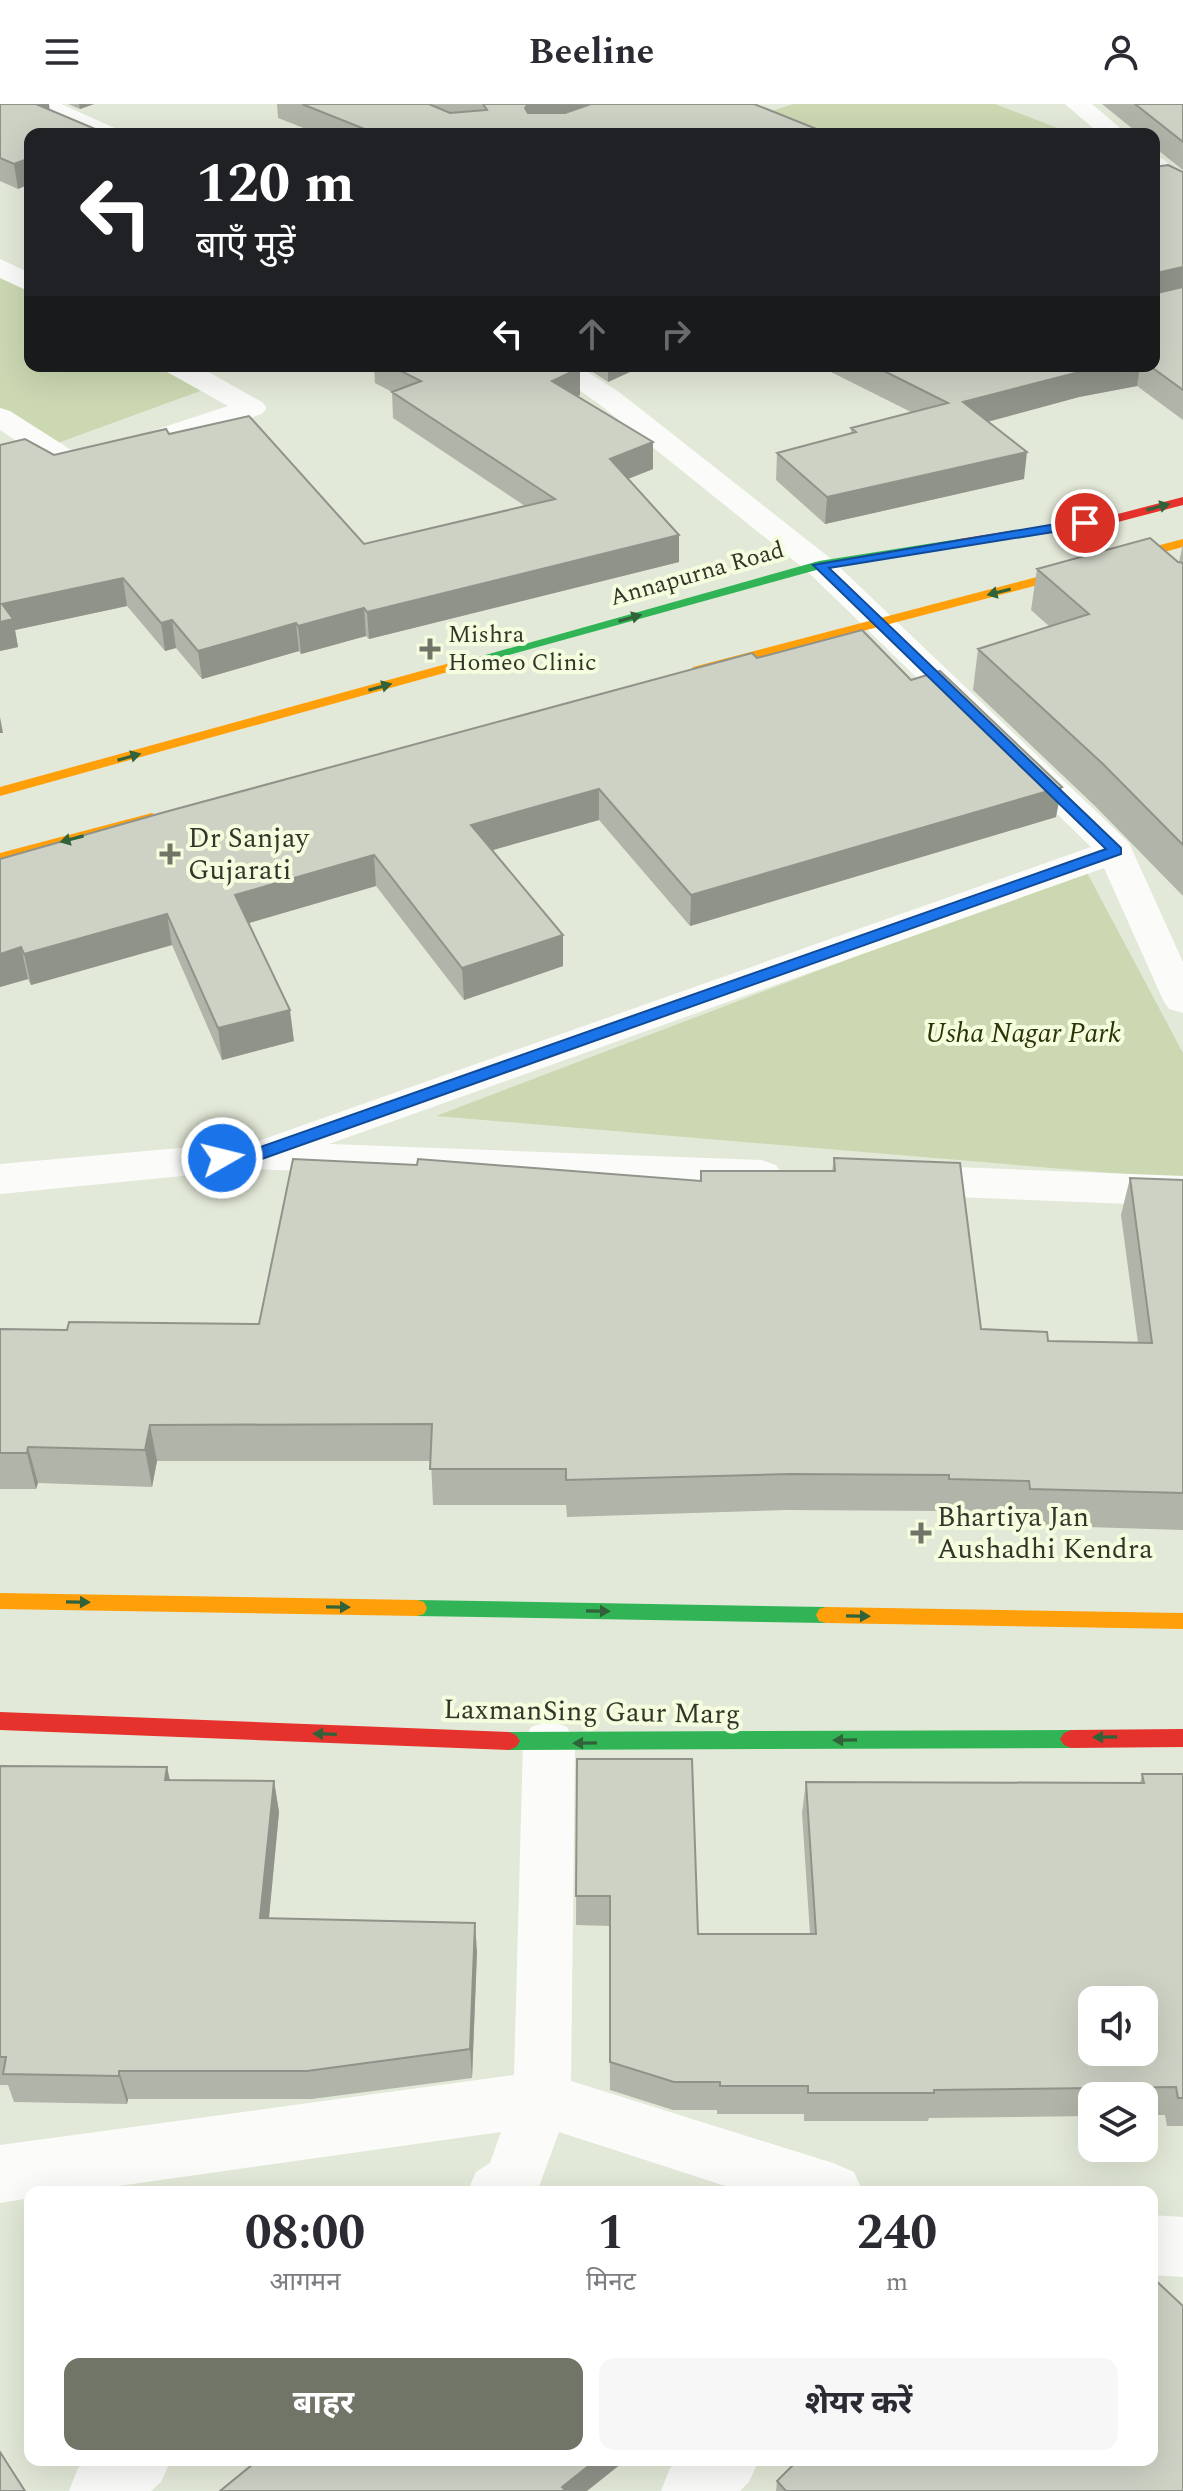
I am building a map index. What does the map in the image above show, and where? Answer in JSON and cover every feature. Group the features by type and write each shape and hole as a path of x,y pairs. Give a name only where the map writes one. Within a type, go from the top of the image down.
{"main road":[{"name":"Annapurna Road","path":"0,792 819,565 1114,519 1183,501"},
{"path":"678,676 878,622 1152,565 1183,543"},
{"path":"0,858 169,812"},
{"path":"0,1601 1183,1621"},
{"name":"LaxmanSing Gaur Marg","path":"0,1721 549,1743 1183,1738"}],"street":[{"path":"41,104 95,128"},
{"path":"1077,104 1107,128"},
{"path":"0,267 24,281"},
{"path":"0,417 75,466 252,408 188,372"},
{"path":"568,372 609,398 819,565 1116,851 1153,940 1183,1000"},
{"path":"253,1155 1116,851"},
{"path":"0,1179 253,1155 805,1176"},
{"path":"868,1179 1183,1191"},
{"path":"506,2186 512,2182 542,2099 549,1743"},
{"path":"0,2174 542,2099 814,2186"},
{"path":"1158,2245 1183,2247"},
{"path":"101,2491 132,2466"},
{"path":"693,2491 720,2466"}],"green space":[{"path":"793,104 995,104 1057,128 805,128 766,113"},
{"path":"0,264 24,278 24,372 190,372 214,386 55,444 0,408"},
{"name":"Usha Nagar Park","path":"1085,869 1183,1053 1183,1179 436,1116"}],"building":[{"path":"0,104 36,104 93,128 24,128 24,160 14,164 0,158"},
{"path":"302,104 429,104 450,113 487,110 483,104 528,104 525,108 528,113 565,113 591,104 754,104 814,128 362,128"},
{"path":"1135,104 1183,104 1183,142"},
{"path":"1168,165 1183,172 1183,267 1160,272 1160,166"},
{"path":"1183,287 1183,390 1158,372 1160,292"},
{"path":"403,372 571,372 552,381 653,442 610,459 679,535 367,612 364,608 298,626 296,623 198,651 172,620 161,623 123,578 2,604 13,619 0,622 0,445 25,439 54,455 166,429 169,434 249,416 364,544 555,499 392,392 421,381"},
{"path":"886,372 1079,372 963,402 1027,452 827,497 777,453 856,432 851,428 948,403"},
{"path":"1150,538 1183,563 1183,845 1103,764 978,649 1089,614 1037,569"},
{"path":"862,630 911,680 940,671 1062,787 691,895 599,789 471,825 563,935 462,968 374,855 235,895 290,1010 218,1028 167,914 24,954 21,947 0,954 0,859 752,653 757,658"},
{"path":"834,1158 960,1163 981,1329 1047,1332 1048,1341 1152,1343 1130,1178 1183,1180 1183,1493 1030,1489 1029,1481 949,1479 949,1475 790,1474 566,1480 566,1469 430,1469 432,1424 150,1425 145,1450 28,1447 27,1453 0,1453 0,1329 67,1330 69,1322 259,1324 293,1159 417,1165 418,1159 701,1181 701,1171 835,1171"},
{"path":"577,1759 692,1759 698,1934 816,1934 806,1782 1144,1783 1142,1774 1183,1774 1183,2098 1178,2098 1176,2087 1158,2087 1158,2082 1078,2082 1078,2088 934,2090 934,2093 808,2093 808,2086 720,2086 720,2082 674,2082 610,2062 610,1896 576,1896"},
{"path":"0,1766 167,1767 165,1780 274,1781 260,1918 475,1923 470,2049 307,2071 119,2071 119,2076 3,2074 6,2057 0,2057"},
{"path":"1158,2283 1183,2306 1183,2491 786,2491 777,2481 792,2466 1158,2466"},
{"path":"0,2452 25,2491 0,2491"},
{"path":"251,2466 588,2466 562,2487 566,2491 220,2491"}],"traffic: fast":[{"path":"450,667 819,565 959,543"},
{"path":"417,1608 826,1615"},
{"path":"509,1741 1071,1739"}],"traffic: slow":[{"path":"698,670 1183,543"},
{"path":"0,792 450,667"},
{"path":"0,858 152,817"},
{"path":"0,1601 417,1608"},
{"path":"826,1615 1183,1621"}],"traffic: jam":[{"path":"959,543 1114,519 1183,501"},
{"path":"0,1721 509,1741"},
{"path":"1071,1739 1183,1738"}],"place":[{"name":"Mishra Homeo Clinic","path":"430,649"},
{"name":"Dr Sanjay Gujarati","path":"170,854"},
{"name":"Bhartiya Jan Aushadhi Kendra","path":"921,1533"}],"route":[{"path":"222,1158 253,1155 1116,851 819,565 1085,523"}]}
